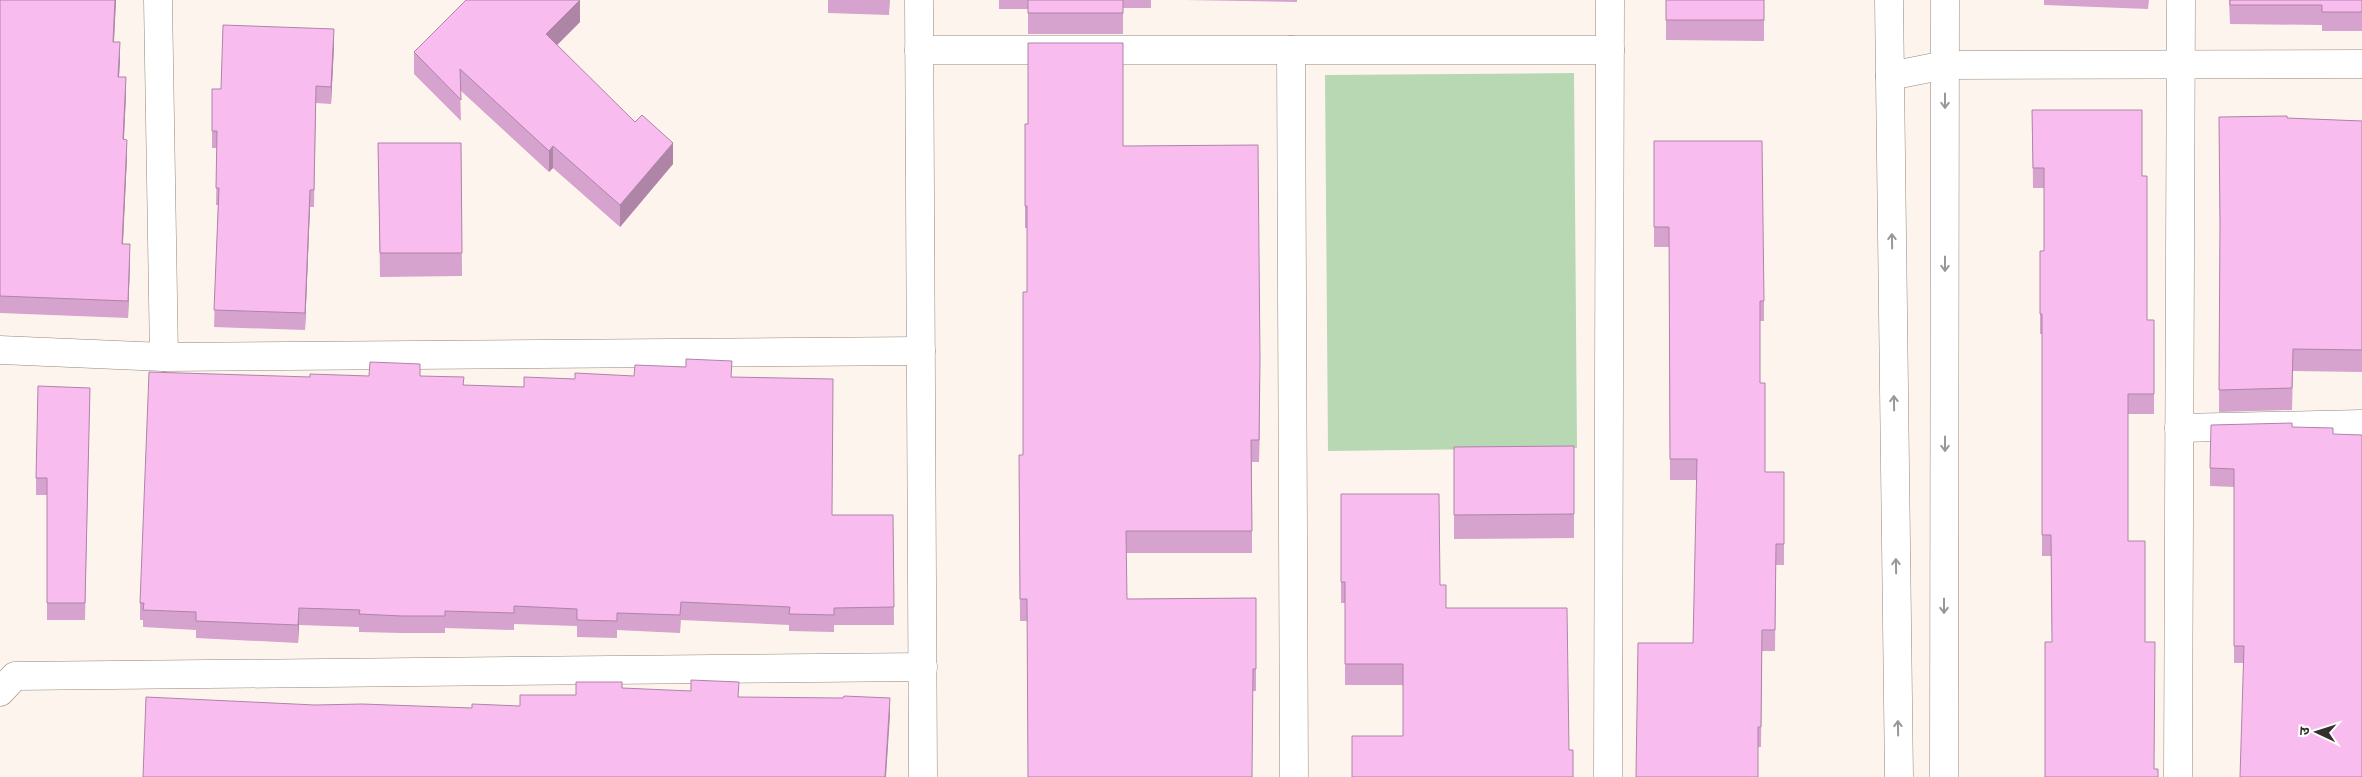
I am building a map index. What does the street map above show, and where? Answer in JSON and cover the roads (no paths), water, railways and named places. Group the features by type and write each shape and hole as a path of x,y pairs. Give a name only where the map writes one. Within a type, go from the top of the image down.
{"street":[{"path":"158,0 164,356"},
{"path":"919,0 923,777"},
{"path":"1608,777 1610,0"},
{"path":"1889,0 1899,777"},
{"path":"1944,777 1945,0"},
{"path":"2178,777 2181,0"},
{"path":"919,50 1610,50"},
{"path":"1291,50 1294,777"},
{"path":"1890,76 1945,65 2362,64"},
{"path":"0,350 164,356 921,351"},
{"path":"2180,428 2362,424"},
{"path":"0,692 15,676 923,667"}]}
